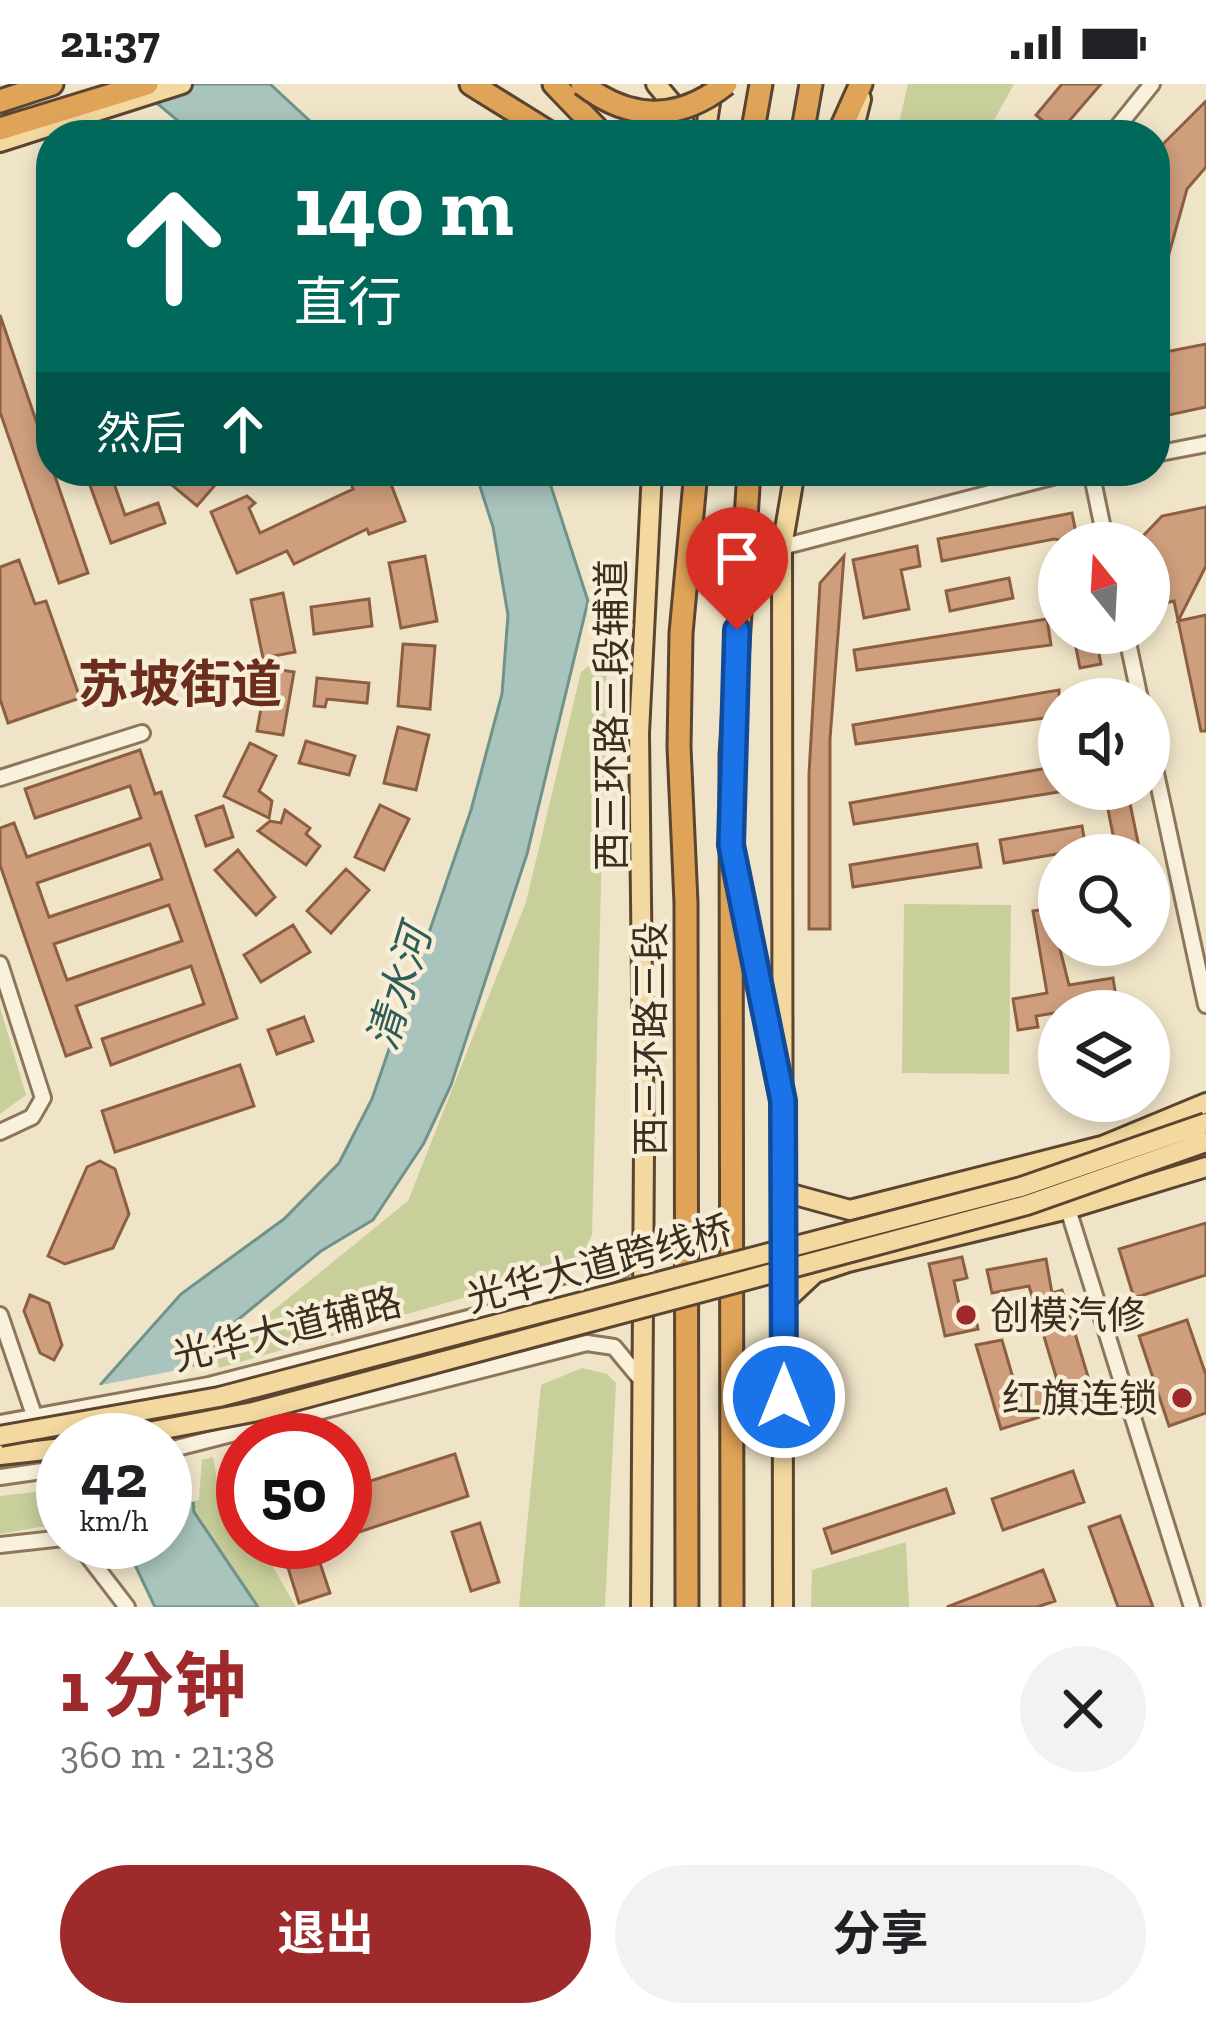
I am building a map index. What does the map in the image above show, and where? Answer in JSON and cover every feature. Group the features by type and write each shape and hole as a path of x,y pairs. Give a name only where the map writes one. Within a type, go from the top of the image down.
{"highway":[{"path":"0,101 52,84"},
{"path":"0,129 146,84"},
{"path":"471,84 529,120"},
{"path":"554,84 589,120"},
{"path":"582,84 614,107 658,115 698,106 726,84"},
{"path":"755,120 761,84"},
{"path":"805,120 811,84"},
{"path":"845,120 862,84"},
{"name":"西三环路三段","path":"682,1607 687,1515 686,903 679,747 681,633 695,486"},
{"name":"西三环路三段","path":"732,1607 731,755 747,486"},
{"path":"731,845 783,1101"}],"main road":[{"path":"71,120 182,84"},
{"path":"656,84 683,120"},
{"path":"707,120 712,84"},
{"path":"855,120 862,84"},
{"path":"0,142 36,131"},
{"name":"西三环路三段辅道","path":"641,1607 639,733 651,486"},
{"path":"783,1607 782,547 792,486"},
{"path":"784,1192 850,1210 1102,1146 1206,1103"},
{"name":"光华大道跨线桥","path":"0,1436 112,1419 288,1379 1021,1187 1206,1123"},
{"name":"光华大道跨线桥","path":"192,1424 253,1412 1065,1195 1206,1142"},
{"path":"784,1302 815,1273 848,1262 1068,1209 1206,1167"},
{"path":"848,1262 850,1210"},
{"path":"0,1455 36,1451"}],"street":[{"path":"1123,120 1152,84"},
{"path":"1170,451 1206,444"},
{"path":"782,547 1017,486"},
{"path":"1093,486 1101,522"},
{"path":"0,778 142,733"},
{"path":"1164,810 1206,1005"},
{"path":"0,964 43,1098 32,1118 0,1132"},
{"path":"1068,1209 1192,1607"},
{"name":"光华大道辅路","path":"0,1423 209,1384 584,1288 622,1270 643,1244"},
{"path":"0,1315 35,1418"},
{"path":"192,1445 586,1343 614,1347 638,1376"},
{"path":"0,1477 36,1472"},
{"path":"0,1545 36,1541"},
{"path":"98,1569 127,1607"}],"green space":[{"path":"908,84 1014,84 994,120 900,120"},
{"path":"607,652 592,1235 578,1265 219,1368 217,1356 408,1201 526,902 581,672"},
{"path":"904,904 1011,905 1009,1074 902,1073"},
{"path":"0,1007 26,1095 0,1114"},
{"path":"582,1368 607,1374 616,1383 605,1607 519,1607 541,1385"},
{"path":"213,1457 216,1545 194,1512 199,1508 192,1510 192,1462"},
{"path":"36,1492 36,1528 0,1534 0,1496"},
{"path":"906,1542 909,1607 811,1607 812,1570"},
{"path":"232,1569 274,1569 296,1607 258,1607"}],"water":[{"path":"134,84 270,84 309,120 177,120"},
{"path":"480,486 551,486 588,601 527,854 451,1085 424,1143 373,1220 321,1251 228,1328 201,1366 192,1465 192,1413 105,1413 101,1384 181,1294 284,1219 339,1163 372,1099 471,810 502,694 508,615 493,527"},
{"path":"192,1488 194,1512 216,1545 216,1569 232,1569 258,1607 155,1607 137,1569 192,1569"}],"pier":[{"path":"209,1364 199,1500 192,1502 192,1413 100,1413 96,1386"}],"building":[{"path":"1062,84 1101,84 1070,120 1042,120 1036,115"},
{"path":"1206,101 1206,167 1187,189 1170,250 1170,137"},
{"path":"0,315 36,421 36,486 58,486 88,573 59,583 0,412"},
{"path":"1206,344 1206,407 1170,415 1170,351"},
{"path":"90,486 115,486 125,515 158,503 165,523 111,543"},
{"path":"173,486 214,486 197,506"},
{"path":"392,486 405,521 369,534 367,529 294,564 287,551 237,573 211,512 247,496 255,503 249,508 260,533 353,489"},
{"path":"1206,507 1206,566 1178,621 1174,601 1170,602 1170,522 1156,522 1162,516"},
{"path":"1072,513 1074,522 1038,522 1038,542 942,561 938,539"},
{"path":"917,546 920,566 901,570 909,609 864,618 853,560"},
{"path":"425,556 437,621 401,628 389,563"},
{"path":"844,556 830,739 830,929 809,929 809,774 820,583"},
{"path":"19,560 35,604 46,601 80,698 8,723 0,699 0,567"},
{"path":"1009,578 1013,598 950,611 946,591"},
{"path":"283,593 295,652 263,658 251,600"},
{"path":"369,599 372,626 314,634 311,607"},
{"path":"1206,615 1206,731 1201,731 1178,621"},
{"path":"1038,620 1038,647 857,670 854,650"},
{"path":"403,644 435,646 430,709 398,706"},
{"path":"1077,654 1099,654 1101,664 1080,668"},
{"path":"268,668 294,672 283,735 257,731"},
{"path":"317,678 369,683 367,703 327,699 325,707 314,706"},
{"path":"1038,694 1038,719 856,744 853,725"},
{"path":"398,727 429,735 416,790 384,783"},
{"path":"306,741 355,756 349,775 299,763"},
{"path":"250,743 276,756 259,791 272,801 269,818 224,796"},
{"path":"140,750 155,794 161,792 237,1018 111,1065 102,1039 204,1004 191,966 76,1006 91,1047 66,1056 0,865 0,828 14,823 27,857 141,818 130,786 35,818 25,789","holes":["150,844 162,879 49,917 37,883","169,905 182,941 67,980 54,944"]},
{"path":"1038,770 1038,795 854,824 850,803"},
{"path":"380,805 409,819 384,870 355,857"},
{"path":"223,806 233,837 206,846 196,816"},
{"path":"285,810 310,828 306,834 320,846 306,865 258,831 270,821 281,823"},
{"path":"1108,810 1131,810 1136,834 1113,834"},
{"path":"1082,826 1083,834 1038,834 1038,857 1004,863 1000,840"},
{"path":"977,844 981,867 853,887 850,865"},
{"path":"238,850 275,897 256,915 215,870"},
{"path":"346,869 369,890 331,933 307,911"},
{"path":"293,925 310,952 261,982 244,955"},
{"path":"1042,966 1064,966 1069,985 1113,978 1115,990 1046,990"},
{"path":"1038,995 1038,1027 1018,1030 1013,999"},
{"path":"304,1017 313,1041 277,1054 268,1030"},
{"path":"240,1065 254,1106 115,1152 102,1111"},
{"path":"100,1161 115,1169 129,1214 113,1248 65,1264 48,1256 87,1167"},
{"path":"1206,1223 1206,1275 1134,1298 1119,1249"},
{"path":"962,1257 967,1278 954,1281 960,1309 973,1306 978,1329 945,1336 929,1264"},
{"path":"1046,1259 1052,1293 1062,1290 1095,1400 1001,1429 976,1345 1002,1340 1017,1392 1057,1380 1029,1286 992,1293 987,1270"},
{"path":"30,1295 49,1303 62,1345 54,1360 40,1353 24,1311"},
{"path":"1187,1320 1206,1375 1206,1413 1169,1426 1139,1336"},
{"path":"455,1454 468,1496 372,1528 372,1480"},
{"path":"1073,1471 1084,1502 1003,1530 992,1499"},
{"path":"946,1489 954,1513 832,1553 824,1529"},
{"path":"1120,1516 1153,1607 1118,1607 1089,1527"},
{"path":"480,1523 499,1582 471,1591 452,1532"},
{"path":"288,1569 322,1569 330,1593 299,1603"},
{"path":"1043,1570 1055,1601 1037,1607 947,1607"}],"place":[{"name":"创模汽修","path":"966,1315"},
{"name":"红旗连锁","path":"1182,1398"}],"district":[{"name":"苏坡街道","path":"180,684"}],"route":[{"path":"737,630 731,845 783,1101 784,1397"}],"water label":[{"name":"清水河","path":"399,988"}]}
